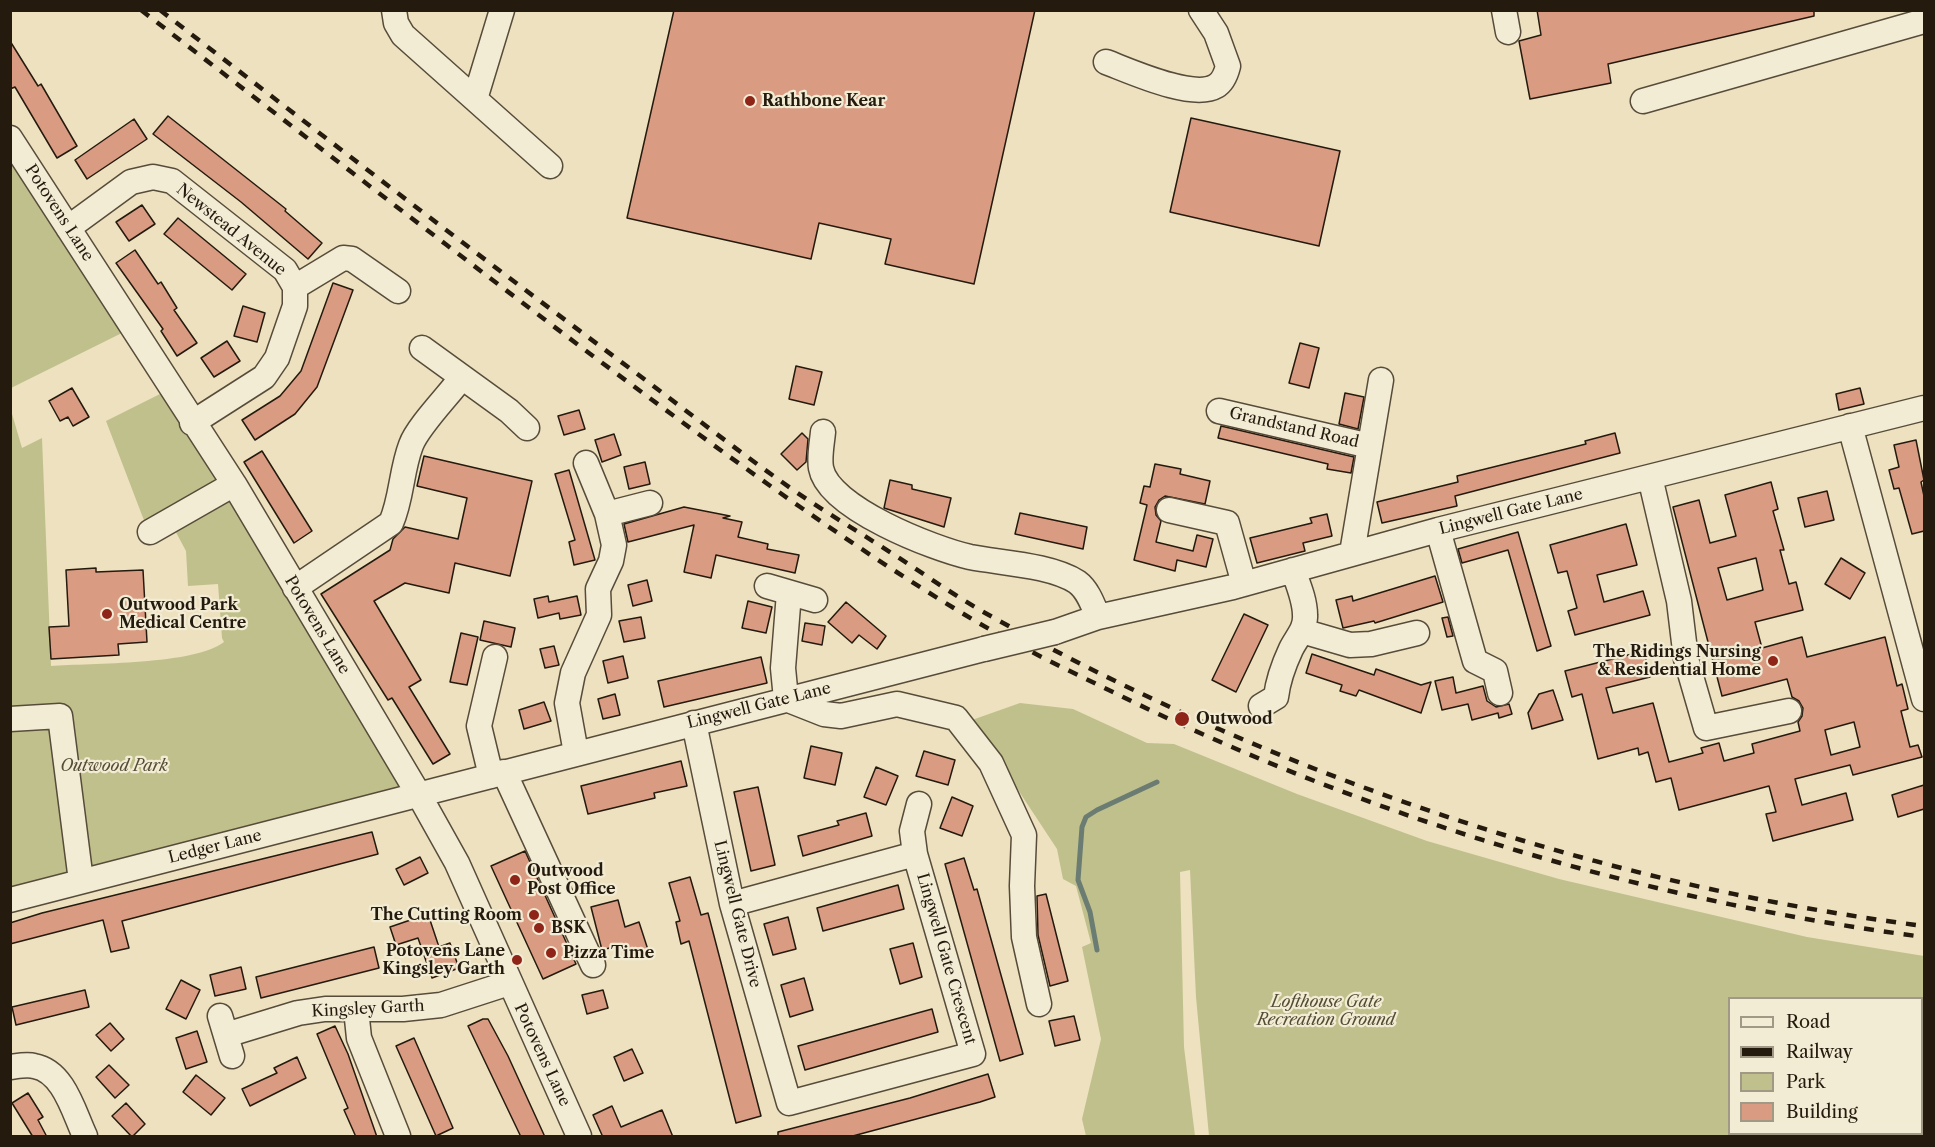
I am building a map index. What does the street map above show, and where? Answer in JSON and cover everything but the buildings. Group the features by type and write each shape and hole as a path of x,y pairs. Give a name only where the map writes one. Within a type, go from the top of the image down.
{"street":[{"path":"394,10 396,22 403,35 550,166"},
{"path":"475,99 502,10"},
{"path":"1106,62 1157,81 1193,90 1210,89 1219,85 1228,66 1216,33 1201,10"},
{"path":"1643,101 1924,21"},
{"name":"Potovens Lane","path":"10,138 192,423 234,484 419,795 457,863 579,1137"},
{"name":"Newstead Avenue","path":"68,228 131,182 153,177 172,181 285,270 295,287 295,306 277,358 264,377 192,423"},
{"path":"295,287 344,258 352,260 398,291"},
{"path":"422,348 509,411 526,428"},
{"path":"295,588 391,523 398,506 404,467 411,443 462,377"},
{"name":"Grandstand Road","path":"1352,553 1381,380"},
{"name":"Lingwell Gate Lane","path":"419,795 984,648 1055,632 1098,617 1244,584 1438,530 1924,408"},
{"name":"Grandstand Road","path":"1219,411 1370,446"},
{"path":"1850,426 1924,699"},
{"path":"823,432 821,470 831,488 868,516 911,539 967,556 1062,574 1079,583 1089,597 1098,617"},
{"path":"576,753 567,703 573,673 599,615 598,589 611,561 614,545 607,514 586,463"},
{"path":"1650,477 1679,601 1686,659 1706,728 1789,711"},
{"path":"150,532 234,484"},
{"path":"607,514 650,503"},
{"path":"1169,510 1227,524 1244,584"},
{"path":"1438,530 1475,661 1502,677"},
{"path":"1261,706 1276,697 1285,664 1302,631 1306,617 1293,570"},
{"path":"815,600 778,590 786,699 824,714 841,716 897,704 956,718 990,763 1024,835 1022,885 1024,937 1039,1004"},
{"path":"1302,631 1350,645 1371,644 1417,633"},
{"path":"495,657 479,726 498,774 593,965"},
{"path":"10,719 60,716 81,881"},
{"name":"Lingwell Gate Drive","path":"693,723 732,903 789,1103"},
{"name":"Ledger Lane","path":"10,900 419,795"},
{"name":"Lingwell Gate Crescent","path":"789,1103 973,1054 915,854 912,831 919,804"},
{"name":"Lingwell Gate Crescent","path":"732,903 915,854"},
{"name":"Kingsley Garth","path":"226,1036 298,1013 441,1005 509,983"},
{"path":"356,1009 359,1038 398,1137"},
{"path":"10,1067 34,1066 51,1073 64,1090 85,1137"}],"green space":[{"path":"10,138 132,328 11,388 10,388"},
{"name":"Outwood Park","path":"170,389 419,795 11,900 10,407 22,448 42,438 51,666 142,662 190,655 210,650 224,642 218,584 188,586 186,551 170,521 145,523 106,421"},
{"name":"Lofthouse Gate Recreation Ground","path":"1020,703 1073,709 1147,743 1174,744 1297,794 1427,841 1559,879 1807,937 1924,956 1924,1136 1209,1136 1196,997 1190,870 1180,872 1184,1047 1195,1136 1086,1136 1082,1119 1101,1039 1082,947 1091,943 1076,886 1063,879 1057,849 972,720"}],"waterway":[{"path":"1097,950 1090,912 1078,880 1082,827 1086,817 1097,810 1157,782"}],"railway":[{"path":"141,10 540,316 737,462 879,561 977,622 1030,651 1218,741 1316,781 1514,850 1615,878 1717,902 1924,937"},
{"path":"160,10 452,234 782,482 975,607 1097,672 1209,725 1324,772 1441,815 1560,851 1680,882 1801,907 1924,926"}],"place":[{"name":"Rathbone Kear","path":"750,101"},
{"name":"Outwood Park Medical Centre","path":"107,614"},
{"name":"The Ridings Nursing & Residential Home","path":"1773,661"},
{"name":"Outwood","path":"1182,719"},
{"name":"Outwood Post Office","path":"515,880"},
{"name":"The Cutting Room","path":"534,915"},
{"name":"BSK","path":"539,928"},
{"name":"Pizza Time","path":"551,953"},
{"name":"Potovens Lane Kingsley Garth","path":"517,960"}]}
